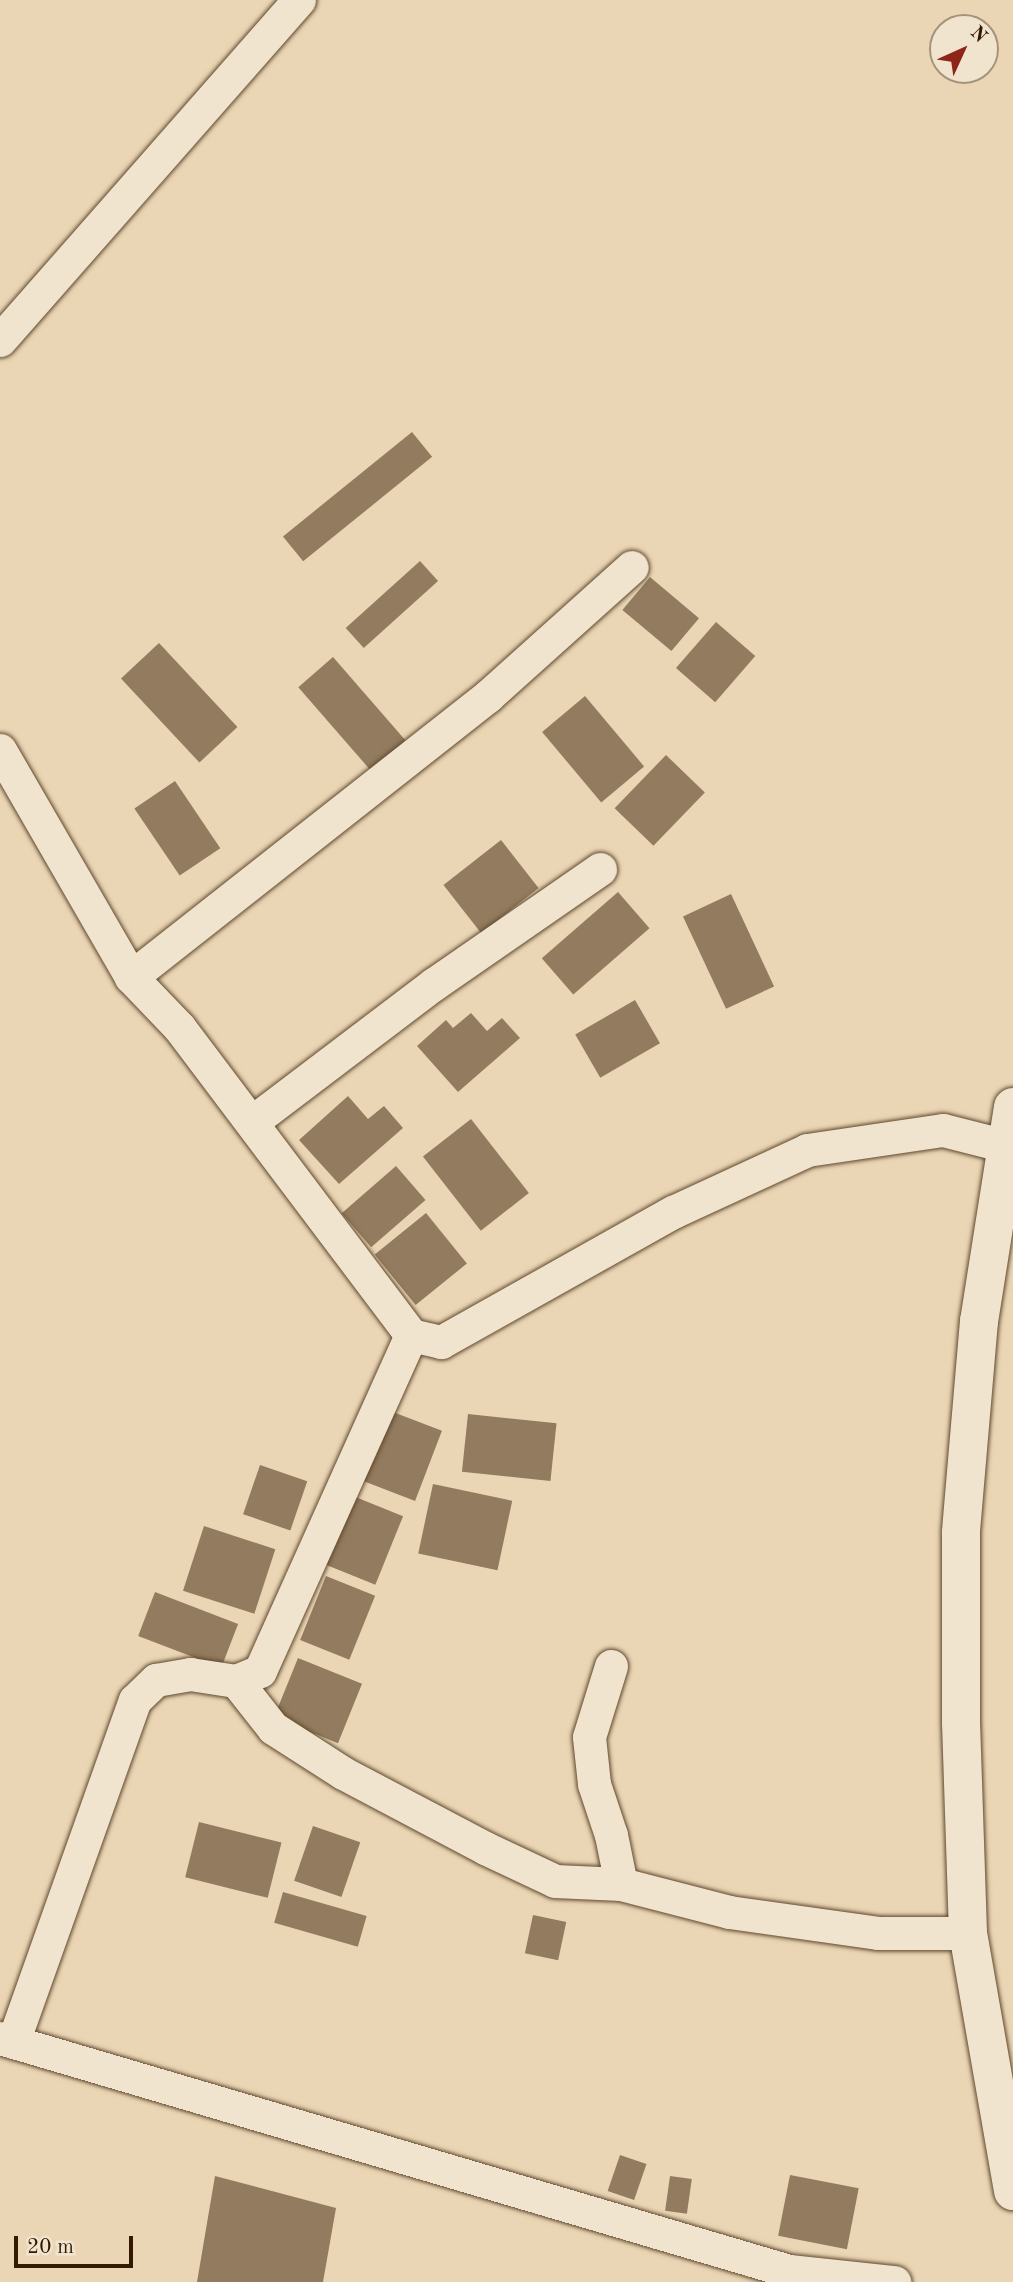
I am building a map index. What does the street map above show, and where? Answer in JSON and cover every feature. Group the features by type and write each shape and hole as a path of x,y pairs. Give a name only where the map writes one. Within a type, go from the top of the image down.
{"main road":[{"path":"1013,1107 979,1321 961,1533 968,1933 1013,2191"}],"street":[{"path":"0,340 299,0"},
{"path":"131,977 488,696 632,567"},
{"path":"0,750 131,977 179,1027 411,1335 441,1342 673,1212 807,1150 943,1130 1006,1146"},
{"path":"252,1122 434,984 600,869"},
{"path":"411,1335 274,1646 260,1671 236,1681 190,1674 156,1680 135,1700 7,2040 789,2271 894,2282"},
{"path":"611,1666 589,1737 594,1784 611,1835 621,1884"},
{"path":"236,1681 273,1728 343,1773 473,1842 555,1881 621,1884 729,1912 878,1933 968,1933"}],"building":[{"path":"412,432 432,457 303,561 283,536"},
{"path":"420,561 438,581 364,648 346,628"},
{"path":"650,577 699,618 671,651 622,610"},
{"path":"716,622 755,656 715,702 676,668"},
{"path":"159,643 237,727 199,763 121,678"},
{"path":"333,657 406,741 371,771 298,687"},
{"path":"585,696 644,766 601,802 542,732"},
{"path":"666,755 705,793 653,846 615,808"},
{"path":"175,781 220,848 180,876 134,808"},
{"path":"501,840 539,888 481,933 443,885"},
{"path":"618,892 649,928 573,994 542,958"},
{"path":"731,894 774,986 726,1009 683,916"},
{"path":"635,1000 660,1043 600,1078 575,1034"},
{"path":"471,1013 487,1031 502,1018 520,1038 458,1092 417,1046 446,1020 453,1028"},
{"path":"348,1096 368,1119 384,1106 403,1128 339,1184 299,1140"},
{"path":"471,1119 529,1193 481,1231 423,1157"},
{"path":"396,1166 426,1200 371,1247 342,1213"},
{"path":"426,1213 467,1264 416,1305 375,1255"},
{"path":"385,1409 442,1431 415,1501 358,1479"},
{"path":"468,1414 557,1423 550,1481 462,1472"},
{"path":"260,1465 307,1481 290,1530 243,1514"},
{"path":"433,1484 512,1501 497,1570 418,1553"},
{"path":"353,1496 403,1516 375,1585 325,1565"},
{"path":"204,1526 275,1549 254,1614 183,1591"},
{"path":"326,1576 375,1596 349,1660 300,1640"},
{"path":"155,1592 238,1624 221,1668 138,1636"},
{"path":"298,1658 362,1684 338,1743 274,1717"},
{"path":"199,1822 281,1843 268,1898 185,1877"},
{"path":"313,1826 360,1842 341,1897 294,1881"},
{"path":"283,1892 367,1916 358,1947 274,1923"},
{"path":"533,1915 566,1922 558,1960 525,1953"},
{"path":"620,2155 646,2164 634,2200 608,2191"},
{"path":"790,2175 859,2188 847,2249 778,2236"},
{"path":"215,2176 336,2208 323,2282 197,2282"},
{"path":"670,2176 692,2179 687,2214 665,2211"}]}
